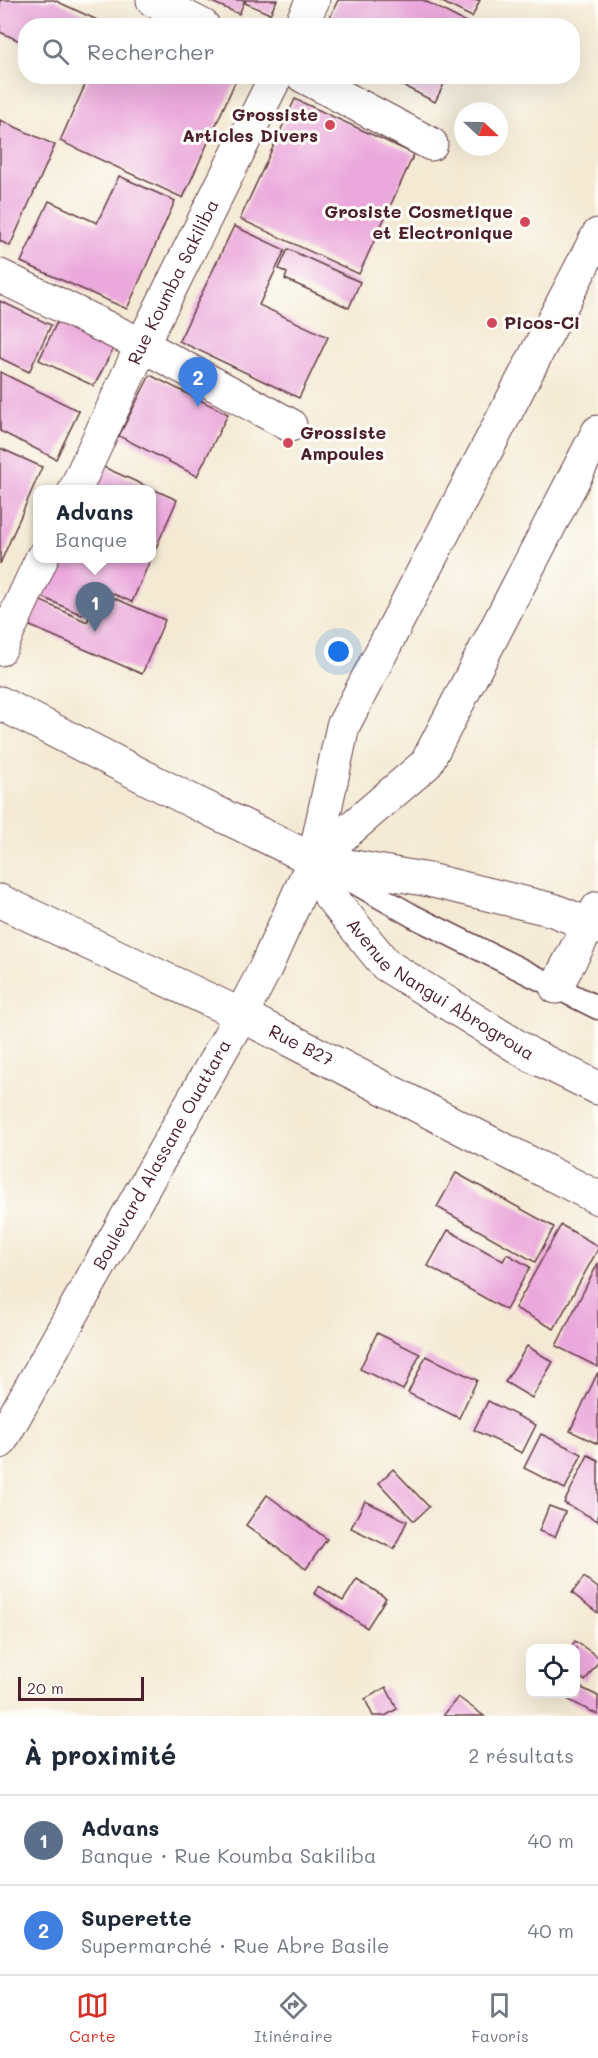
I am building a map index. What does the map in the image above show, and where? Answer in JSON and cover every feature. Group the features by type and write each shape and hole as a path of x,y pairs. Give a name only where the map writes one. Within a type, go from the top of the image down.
{"main road":[{"path":"153,0 188,18"},
{"path":"304,18 313,0"},
{"name":"Rue Koumba Sakiliba","path":"77,485 142,345 272,84"},
{"path":"318,84 431,144"},
{"path":"314,860 343,726 598,235"},
{"path":"0,276 142,345 290,425"},
{"path":"314,860 426,764 598,432"},
{"path":"0,649 40,563"},
{"name":"Avenue Nangui Abrogroua","path":"0,703 314,860 429,880 595,919"},
{"name":"Avenue Nangui Abrogroua","path":"314,860 330,896 386,965 531,1055 598,1088"},
{"name":"Boulevard Alassane Ouattara","path":"0,1443 241,1015 264,971 314,860"},
{"name":"Rue B27","path":"0,901 241,1015 598,1198"},
{"path":"556,987 595,919"}],"lane":[{"name":"Avenue Nangui Abrogroua","path":"314,860 413,916 598,1008"}],"building":[{"path":"0,0 54,0 93,18 18,18 18,40 0,32"},
{"path":"207,0 245,0 239,14"},
{"path":"246,0 277,0 270,14 245,3"},
{"path":"338,0 423,0 458,18 330,18"},
{"path":"438,0 480,0 472,17"},
{"path":"85,84 234,84 183,198 60,141"},
{"path":"400,84 444,84 435,102"},
{"path":"295,99 414,154 359,274 240,219"},
{"path":"0,120 55,145 10,246 0,241"},
{"path":"119,176 175,201 127,309 21,262 49,201 97,223"},
{"path":"234,226 285,250 259,305 328,337 299,398 179,341"},
{"path":"288,249 360,282 349,308 285,279 287,273 279,269"},
{"path":"0,301 51,325 29,372 0,358"},
{"path":"57,322 113,349 94,386 39,360"},
{"path":"0,372 79,411 56,459 0,431"},
{"path":"150,375 228,414 197,476 119,436"},
{"path":"0,448 42,467 0,564"},
{"path":"99,465 144,485 90,485"},
{"path":"156,491 177,500 156,548"},
{"path":"55,563 149,563 132,602 95,586 82,615 40,596"},
{"path":"100,592 165,620 142,674 28,625 39,600 87,622"},
{"path":"456,1173 554,1227 535,1262 437,1207"},
{"path":"561,1225 598,1246 598,1249 554,1329 515,1308"},
{"path":"448,1230 503,1261 507,1254 530,1267 506,1310 428,1266"},
{"path":"598,1263 598,1367 556,1346"},
{"path":"377,1333 420,1354 403,1390 360,1369"},
{"path":"527,1346 553,1362 532,1398 505,1382"},
{"path":"426,1356 477,1380 459,1418 408,1393"},
{"path":"598,1372 598,1444 570,1431"},
{"path":"488,1401 536,1425 522,1453 474,1430"},
{"path":"541,1434 582,1454 565,1489 524,1468"},
{"path":"588,1455 598,1460 598,1521 564,1503"},
{"path":"393,1469 429,1507 414,1521 379,1483"},
{"path":"267,1495 327,1539 306,1569 246,1525"},
{"path":"365,1501 407,1521 394,1549 351,1528"},
{"path":"549,1506 565,1512 555,1537 539,1531"},
{"path":"584,1577 598,1588 598,1613 572,1593"},
{"path":"357,1579 386,1598 367,1628 314,1593 319,1586 343,1601"},
{"path":"580,1644 598,1657 598,1662 585,1681 580,1677"},
{"path":"386,1687 397,1709 385,1716 373,1716 365,1699"},
{"path":"580,1687 598,1696 598,1715 565,1698 580,1698"},
{"path":"458,1697 484,1716 443,1716"}],"place":[{"name":"Grossiste Articles Divers","path":"330,125"},
{"name":"Grosiste Cosmetique et Electronique","path":"525,222"},
{"name":"Picos-Ci","path":"492,323"},
{"name":"Superette","path":"198,407"},
{"name":"Grossiste Ampoules","path":"288,443"},
{"name":"Advans","path":"95,632"}]}
